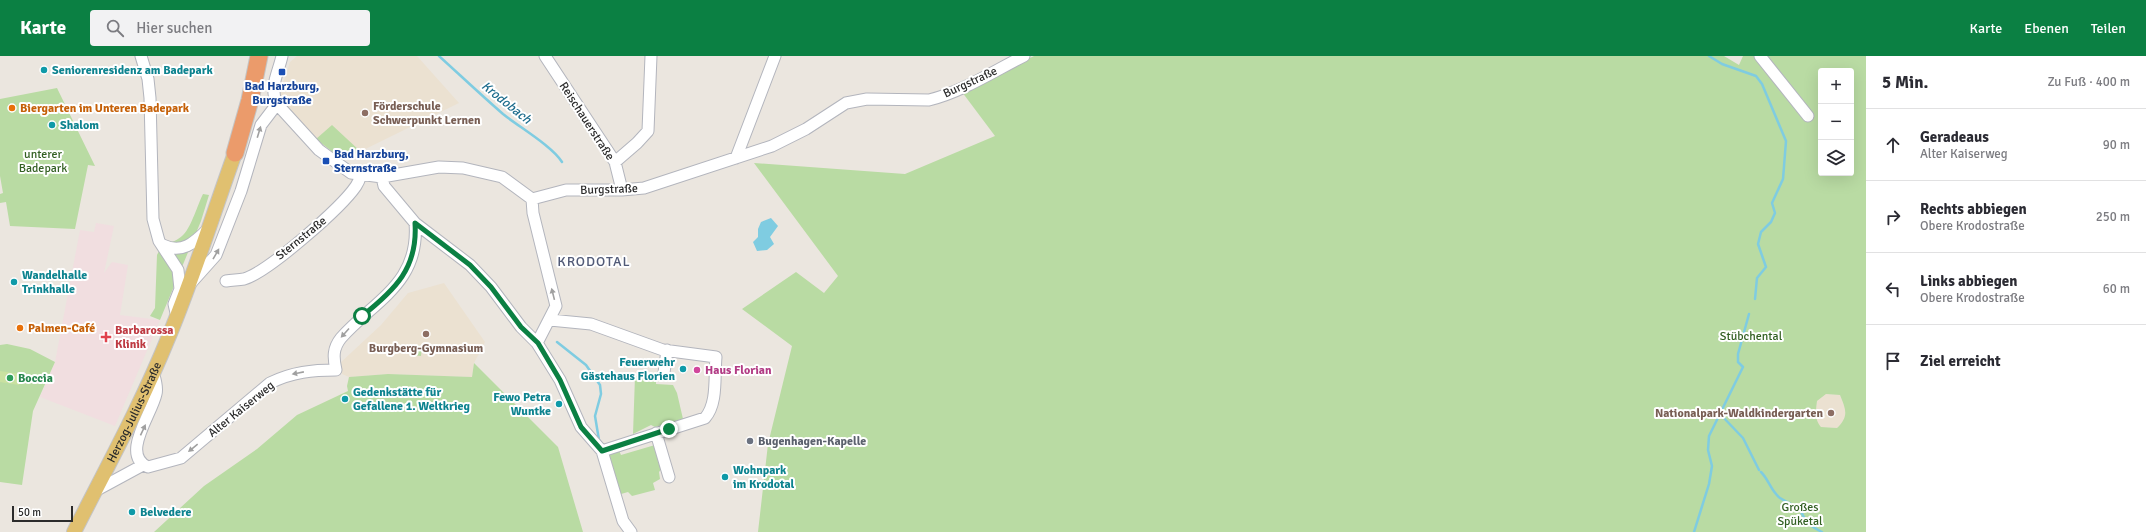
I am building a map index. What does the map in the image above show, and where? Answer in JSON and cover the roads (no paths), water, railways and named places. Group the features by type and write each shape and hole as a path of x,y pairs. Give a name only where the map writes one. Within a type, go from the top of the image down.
{"highway":[{"path":"235,153 250,100 259,56"}],"main road":[{"path":"177,317 235,153"},
{"name":"Herzog-Julius-Straße","path":"74,532 127,430 154,372 177,317"}],"street":[{"name":"Herzog-Julius-Straße","path":"141,56 148,79 150,98 153,219 156,232 174,262 180,277 180,289 174,304 177,317"},
{"path":"282,56 273,86 277,104 319,150 351,173 382,177 439,167 463,168 502,177 532,199 533,213 556,306 538,343"},
{"name":"Reischauerstraße","path":"545,56 615,162 622,190"},
{"path":"615,162 637,143 648,130 651,56"},
{"path":"736,158 775,56"},
{"name":"Burgstraße","path":"532,199 566,190 622,190 644,188 772,146 792,136 846,103 858,100 928,100 937,98 1024,56"},
{"path":"1760,56 1808,116"},
{"path":"190,283 216,255 241,191 261,125 277,104"},
{"name":"Sternstraße","path":"226,281 244,279 259,271 292,247 331,213 357,186 361,175"},
{"path":"382,177 384,186 415,223 470,265 491,287 521,327 538,343 560,380 581,427 602,451 623,521 631,532"},
{"name":"Alter Kaiserweg","path":"96,491 145,466 181,458 270,383 284,376 299,373 336,370 334,353 336,344 393,289 404,275 415,246 415,223"},
{"path":"163,245 173,248 188,246 210,226"},
{"path":"550,320 591,324 636,342 667,350 716,357 712,411 705,418 602,451"},
{"path":"664,374 667,350"},
{"path":"145,466 139,461 135,450 136,444 152,409 157,391 154,372"},
{"path":"656,433 670,477"}],"water":[{"path":"771,218 778,226 770,237 774,244 767,250 757,251 753,242 758,237 758,229 761,222"}],"waterway":[{"name":"Krodobach","path":"439,56 503,114 543,143 562,162"},
{"path":"1709,56 1722,64 1756,76 1762,84 1786,141 1783,179 1772,203 1775,213 1771,222 1761,232 1758,244 1766,267 1757,278 1755,299"},
{"path":"1694,532 1709,484 1712,466 1708,450 1709,436 1743,367 1738,362 1738,354 1749,314"},
{"name":"Krodobach","path":"557,342 586,365 600,385 601,394 595,416 599,440"},
{"path":"1721,415 1743,438 1759,470"},
{"path":"1761,472 1777,495 1800,509 1808,523 1822,532"}],"place":[{"name":"Seniorenresidenz am Badepark","path":"44,70"},
{"name":"Bad Harzburg, Burgstraße","path":"282,72"},
{"name":"Biergarten im Unteren Badepark","path":"12,108"},
{"name":"Förderschule Schwerpunkt Lernen","path":"365,113"},
{"name":"Shalom","path":"52,125"},
{"name":"Bad Harzburg, Sternstraße","path":"326,161"},
{"name":"Wandelhalle Trinkhalle","path":"14,282"},
{"name":"Palmen-Café","path":"20,328"},
{"name":"Burgberg-Gymnasium","path":"426,334"},
{"name":"Barbarossa Klinik","path":"106,337"},
{"name":"Feuerwehr Gästehaus Florien","path":"683,369"},
{"name":"Haus Florian","path":"697,370"},
{"name":"Boccia","path":"10,378"},
{"name":"Gedenkstätte für Gefallene 1. Weltkrieg","path":"345,399"},
{"name":"Fewo Petra Wuntke","path":"559,404"},
{"name":"Nationalpark-Waldkindergarten","path":"1831,413"},
{"name":"Bugenhagen-Kapelle","path":"750,441"},
{"name":"Wohnpark im Krodotal","path":"725,477"},
{"name":"Belvedere","path":"132,512"}],"district":[{"name":"KRODOTAL","path":"594,261"}],"park label":[{"name":"unterer Badepark","path":"43,161"},
{"name":"Stübchental","path":"1751,336"},
{"name":"Großes Spüketal","path":"1800,514"}]}
